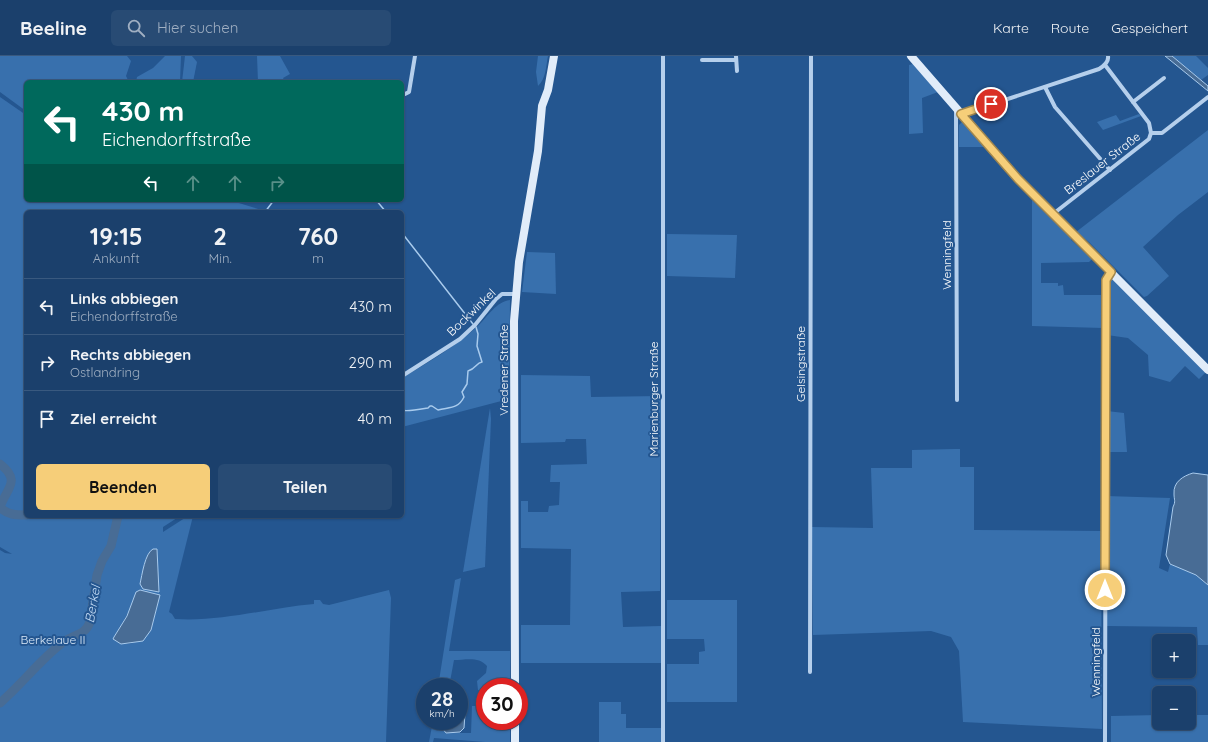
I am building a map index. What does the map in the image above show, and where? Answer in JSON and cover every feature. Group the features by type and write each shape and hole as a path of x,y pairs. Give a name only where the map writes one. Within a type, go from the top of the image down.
{"street":[{"path":"405,94 409,92 415,56"},
{"name":"Vredener Straße","path":"515,678 514,321 519,262 538,151 542,106 548,90 554,56"},
{"name":"Marienburger Straße","path":"663,56 663,742"},
{"name":"Gelsingstraße","path":"810,672 811,56"},
{"path":"911,56 1018,179 1208,370"},
{"path":"960,112 1045,87 1099,69 1105,65 1109,59 1108,56"},
{"path":"702,60 736,58 736,70"},
{"name":"Breslauer Straße","path":"1053,214 1149,139 1151,133 1149,123 1105,65"},
{"path":"1133,102 1164,78"},
{"path":"1045,87 1055,107 1110,170"},
{"path":"1151,133 1162,133 1208,97"},
{"name":"Wenningfeld","path":"957,400 956,112 960,112"},
{"name":"Wenningfeld","path":"1105,742 1106,280 1111,272"},
{"name":"Bockwinkel","path":"404,375 460,339 475,325 496,299 502,294 516,294"},
{"path":"515,730 515,742"}],"green space":[{"path":"0,56 127,56 131,61 126,76 128,80 24,80 24,110 0,92"},
{"path":"165,56 181,56 180,80 136,80 137,77 153,68"},
{"path":"185,56 192,56 197,62 193,80 182,80"},
{"path":"257,56 280,56 290,74 283,78 284,80 258,80"},
{"path":"538,56 548,56 543,80 538,86 536,72"},
{"path":"1172,56 1196,56 1208,68 1208,75 1201,80"},
{"path":"913,64 938,92 922,98 923,133 909,134 909,65"},
{"name":"Berkelaue II","path":"0,97 24,114 24,202 236,202 262,210 24,210 24,518 177,518 163,527 163,532 185,518 192,518 169,612 175,619 228,617 314,604 314,600 320,600 323,604 329,605 389,590 391,598 386,742 0,742 0,550 5,553 12,554 0,547","holes":["157,553 159,592 144,589","140,590 159,595 151,630 133,643 127,644 114,637 131,608 136,592"]},
{"path":"1139,114 1141,116 1103,130 1097,122 1116,115 1120,121"},
{"path":"962,122 986,147 959,147 959,125"},
{"path":"1208,130 1208,192 1178,215 1143,247 1169,276 1144,297 1089,242 1076,232"},
{"path":"1032,200 1092,259 1089,262 1041,263 1041,283 1058,283 1058,286 1063,285 1064,295 1103,295 1103,328 1032,326"},
{"path":"667,234 737,235 735,278 667,276"},
{"path":"527,252 555,253 556,294 522,292"},
{"path":"1111,277 1206,372 1199,379 1185,366 1170,382 1149,376 1148,355 1128,338 1107,335 1109,281"},
{"path":"510,300 509,399 404,426 404,377 452,347 479,325 496,306"},
{"path":"521,375 590,376 591,397 661,396 660,591 621,592 623,627 661,626 661,663 521,663 521,625 570,625 571,549 521,548 521,501 528,501 528,512 548,512 549,506 559,505 560,482 550,482 551,465 587,464 586,439 566,439 565,442 521,443"},
{"path":"490,408 491,419 485,567 463,572"},
{"path":"1107,411 1124,413 1127,452 1108,452"},
{"path":"960,449 960,467 974,467 974,530 1101,531 1102,729 963,722 959,651 951,637 931,631 813,635 812,527 873,528 871,468 912,468 912,450"},
{"path":"1106,496 1170,498 1159,568 1168,572 1170,564 1196,575 1208,585 1208,645 1198,645 1197,627 1107,626"},
{"path":"461,578 449,651 510,651 510,678 480,678 486,673 487,666 480,661 472,659 454,660 451,678 439,678 455,580"},
{"path":"667,600 737,600 737,702 667,702 667,664 699,664 699,652 705,651 704,639 667,639"},
{"path":"599,702 621,702 621,714 626,714 626,728 661,728 661,742 599,742"},
{"path":"472,706 476,706 476,730 510,730 510,742 485,742 434,738 433,742 429,742 431,730 444,730 446,733 471,733"},
{"path":"1152,715 1152,730 1196,730 1196,715 1208,715 1208,742 1111,742 1111,716"}],"shaded area":[{"path":"1165,56 1172,56 1208,86 1208,91"},
{"path":"1193,473 1208,475 1208,585 1196,575 1170,564 1166,555 1175,502 1175,486 1179,480"},
{"path":"157,549 159,592 143,589 140,584 146,559 150,551"},
{"path":"140,590 160,595 151,630 143,641 121,644 113,639 127,616 136,592"},
{"path":"444,730 462,730 460,732 446,733"}],"waterway":[{"path":"266,210 272,202"},
{"path":"378,202 384,210"},
{"path":"404,236 473,324"},
{"path":"404,410 418,410 428,408 430,406 438,410 456,406 462,401 464,397 462,392 467,384 468,371 482,362 477,346 478,334 476,327"},
{"name":"Berkel","path":"0,464 7,470 11,480 0,507 9,513 24,515"},
{"name":"Berkel","path":"0,703 54,650 66,640 82,632 88,627 97,575 102,561 111,546 118,518"}],"route":[{"path":"991,104 961,114 1018,179 1111,272 1106,280 1105,590"}]}
